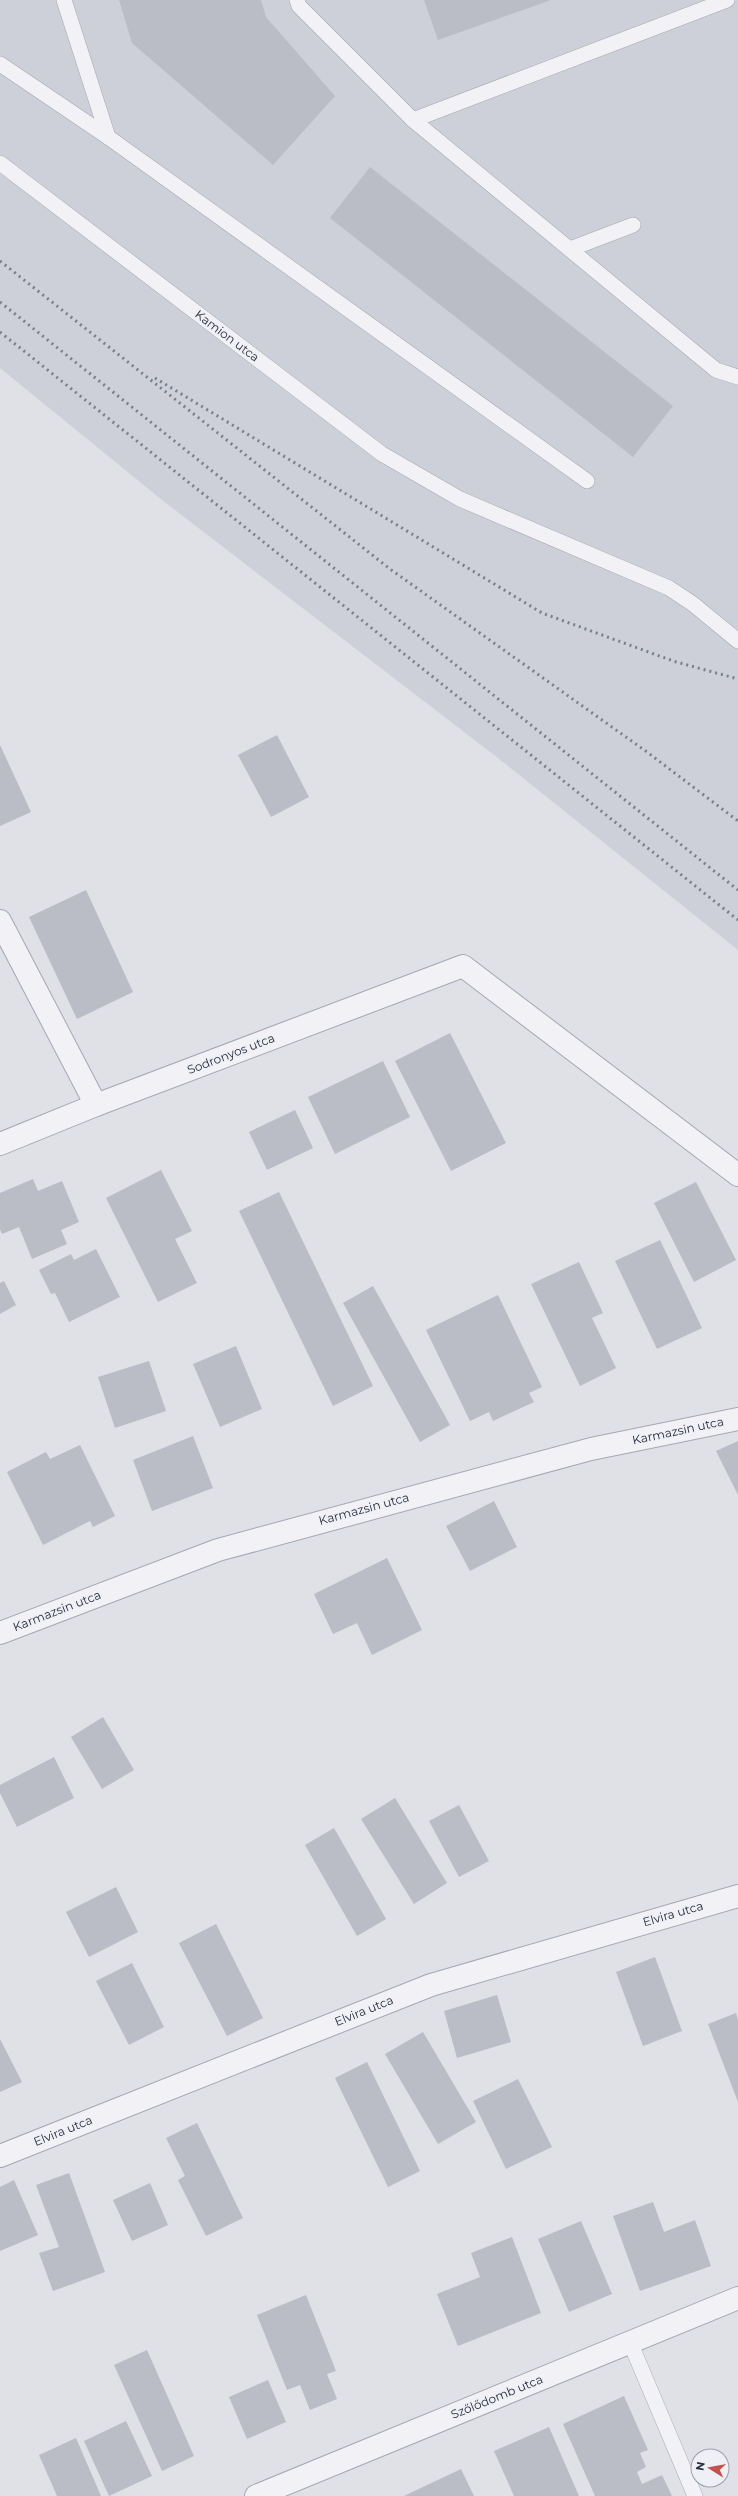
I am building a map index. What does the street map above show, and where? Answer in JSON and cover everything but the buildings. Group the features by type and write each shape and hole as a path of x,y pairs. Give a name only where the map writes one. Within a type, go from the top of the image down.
{"street":[{"path":"0,921 96,1105"},
{"name":"Sodronyos utca","path":"0,1144 96,1105 463,966 738,1175"},
{"name":"Karmazsin utca","path":"0,1633 218,1550 591,1449 738,1419"},
{"name":"Elvira utca","path":"0,2156 431,1985 738,1896"},
{"name":"Szőlődomb utca","path":"256,2496 738,2298"}],"lane":[{"path":"64,0 108,137"},
{"path":"297,0 299,6 413,120 716,370 738,377"},
{"path":"413,120 727,0"},
{"path":"0,64 108,137 587,481"},
{"name":"Kamion utca","path":"0,162 382,454 460,499 668,588 693,604 738,641"},
{"path":"570,249 633,225"},
{"path":"630,2342 695,2496"}],"shaded area":[{"path":"0,0 738,0 738,950 498,758 162,500 0,368"}],"railway":[{"path":"0,261 390,569 647,752 738,821"},
{"path":"0,302 738,890"},
{"path":"0,332 738,920"},
{"path":"155,378 542,613 673,661 738,679"}]}
